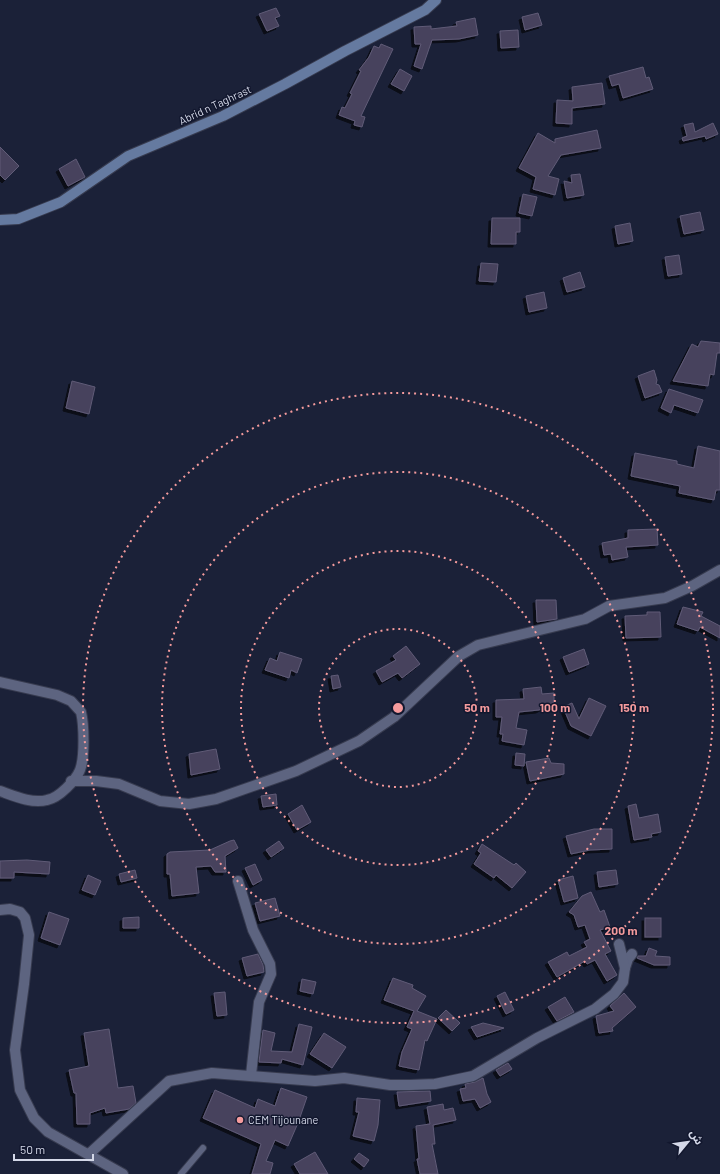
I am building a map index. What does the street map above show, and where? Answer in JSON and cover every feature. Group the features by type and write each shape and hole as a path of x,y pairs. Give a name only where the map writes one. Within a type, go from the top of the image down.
{"street":[{"name":"Abrid n Taghrast","path":"0,220 18,219 61,202 128,156 236,109 425,10 436,0"},
{"path":"71,781 96,781 119,784 160,800 189,804 216,799 296,772 359,741 394,717 459,656 478,646 584,619 609,606 665,598 692,586 720,570"},
{"path":"0,682 57,695 71,701 81,712 84,740 80,769 61,794 48,800 32,801 0,791"},
{"path":"238,881 252,930 270,964 271,974 259,1002 251,1075"},
{"path":"0,910 10,909 20,912 25,918 28,926 29,936 24,984 15,1050 20,1090 34,1118 48,1132 123,1174"},
{"path":"619,944 625,968"},
{"path":"89,1154 168,1081 212,1073 315,1081 344,1078 390,1084 435,1084 460,1079 484,1070 537,1038 595,1010 614,994 623,982 625,968 628,959 632,954"}],"lane":[{"path":"181,1174 203,1148"}],"building":[{"path":"276,8 280,16 275,18 279,26 267,31 259,14"},
{"path":"538,13 542,25 525,30 522,17"},
{"path":"475,18 478,35 459,39 432,40 422,69 414,66 421,44 415,44 414,27 431,26 431,29 457,26 456,22"},
{"path":"518,30 519,47 501,48 500,31"},
{"path":"381,44 393,49 361,116 365,117 362,127 354,125 355,121 339,115 342,107 345,108 352,94 350,93 361,71 359,70 369,57 374,46 379,48"},
{"path":"643,67 646,78 649,77 653,89 623,98 619,84 612,86 609,76"},
{"path":"400,69 412,76 404,91 391,84"},
{"path":"602,83 605,104 572,108 572,124 556,123 557,100 573,101 572,87"},
{"path":"693,123 695,132 713,123 718,134 706,139 705,136 683,141 682,138 687,136 684,125"},
{"path":"597,130 601,148 561,155 548,176 559,179 555,195 533,189 536,177 519,168 538,133 555,143 555,139"},
{"path":"0,147 19,166 5,180 0,175"},
{"path":"76,159 85,177 68,186 59,169"},
{"path":"580,174 584,195 567,198 564,181 572,183 571,175"},
{"path":"523,194 537,197 532,216 519,213"},
{"path":"700,212 704,230 684,234 680,216"},
{"path":"492,218 520,218 520,232 516,232 516,244 491,244"},
{"path":"630,223 633,241 618,244 615,226"},
{"path":"679,255 682,274 668,276 665,257"},
{"path":"481,263 498,264 496,282 479,281"},
{"path":"580,272 585,287 567,292 563,278"},
{"path":"544,292 547,308 529,312 526,296"},
{"path":"701,341 720,343 720,353 717,353 714,375 710,374 708,386 673,381 692,344 698,347"},
{"path":"654,370 657,380 656,384 659,385 662,392 645,398 638,376"},
{"path":"72,381 95,387 89,414 66,408"},
{"path":"669,389 703,400 698,413 674,405 671,413 661,408"},
{"path":"698,446 720,451 720,490 716,490 714,500 679,493 680,486 631,476 635,453 677,461 677,464 694,468"},
{"path":"657,529 658,545 626,547 628,557 612,560 611,554 604,555 602,543 628,538 628,530"},
{"path":"536,600 556,600 557,619 537,622"},
{"path":"683,607 703,612 701,616 720,626 720,638 700,627 698,631 677,624"},
{"path":"647,612 660,612 661,637 626,638 625,616 647,615"},
{"path":"406,646 420,664 402,678 398,673 382,682 376,671 396,660 393,656"},
{"path":"584,649 589,664 569,672 563,657"},
{"path":"280,652 302,659 297,673 291,670 289,678 265,670 270,658 277,661"},
{"path":"338,675 341,687 333,689 331,676"},
{"path":"541,687 542,694 554,693 554,702 539,710 519,712 516,728 527,730 524,745 502,741 503,734 500,734 502,717 496,717 496,700 524,699 523,689"},
{"path":"589,698 606,706 591,736 571,726 563,707 572,703 579,719"},
{"path":"216,749 220,769 191,775 189,754"},
{"path":"516,753 525,754 524,766 515,765"},
{"path":"549,758 551,763 564,764 564,774 530,781 526,762"},
{"path":"276,794 277,805 263,807 261,796"},
{"path":"636,804 639,818 658,814 661,832 651,834 652,837 634,840 628,806"},
{"path":"302,805 311,822 297,830 288,814"},
{"path":"594,829 612,829 612,849 590,850 571,854 566,836"},
{"path":"234,840 238,848 225,856 226,872 215,872 211,866 196,867 199,893 172,896 170,874 167,874 167,854 170,852 210,850"},
{"path":"279,841 284,848 271,857 266,850"},
{"path":"482,844 514,865 516,863 526,872 512,888 496,875 494,878 474,864 481,853 478,851"},
{"path":"27,860 50,862 49,874 14,872 14,878 0,878 0,861"},
{"path":"255,864 262,880 253,885 245,868"},
{"path":"135,870 137,878 121,882 119,874"},
{"path":"616,870 618,884 599,887 597,872"},
{"path":"88,875 101,881 95,895 82,890"},
{"path":"573,876 578,898 564,902 558,880"},
{"path":"591,892 600,912 604,910 610,927 600,930 611,951 605,954 617,975 607,981 595,960 587,964 585,961 557,977 548,962 567,952 569,956 587,947 584,942 590,939 585,925 578,927 574,915 569,912 582,896"},
{"path":"275,898 280,916 260,921 255,903"},
{"path":"49,912 69,919 60,945 41,938"},
{"path":"139,917 139,928 123,928 123,918"},
{"path":"645,918 661,918 661,937 645,937"},
{"path":"649,948 657,951 655,956 670,957 670,965 654,965 637,958 638,956 646,956"},
{"path":"258,954 263,965 264,972 247,976 242,958"},
{"path":"393,978 413,985 412,988 426,996 417,1011 437,1019 427,1041 425,1040 419,1070 399,1066 402,1052 412,1029 407,1027 414,1011 384,1000"},
{"path":"302,979 316,982 313,994 300,991"},
{"path":"225,992 227,1015 217,1016 214,993"},
{"path":"505,992 514,1010 506,1014 497,996"},
{"path":"624,993 636,1007 612,1028 613,1031 599,1033 596,1016 614,1011 610,1006"},
{"path":"565,997 574,1012 557,1021 548,1007"},
{"path":"446,1010 460,1023 452,1031 438,1018"},
{"path":"483,1023 504,1028 477,1037 471,1027"},
{"path":"299,1024 312,1027 303,1065 282,1059 281,1063 259,1062 263,1030 275,1033 271,1051 292,1052"},
{"path":"109,1029 118,1088 133,1086 136,1103 129,1109 106,1113 105,1108 90,1113 90,1124 77,1124 76,1093 74,1093 69,1070 89,1066 84,1033"},
{"path":"324,1033 346,1047 332,1068 310,1054"},
{"path":"508,1063 512,1069 500,1076 496,1070"},
{"path":"483,1078 487,1094 491,1102 480,1108 475,1099 463,1101 460,1089 466,1088 465,1084 475,1082"},
{"name":"CEM Tijounane","path":"281,1088 307,1097 288,1146 275,1140 266,1161 273,1163 270,1174 252,1174 261,1144 203,1118 215,1090 255,1108 258,1099 275,1106"},
{"path":"430,1091 431,1101 399,1106 397,1092"},
{"path":"357,1098 380,1100 378,1125 374,1141 353,1136 359,1112 356,1112"},
{"path":"443,1104 444,1110 453,1108 456,1120 433,1125 435,1144 432,1144 438,1174 420,1174 417,1159 419,1159 416,1126 430,1124 427,1107"},
{"path":"315,1152 328,1174 300,1174 294,1164"},
{"path":"359,1153 369,1160 364,1167 354,1159"}],"place":[{"name":"CEM Tijounane","path":"240,1120"}]}
